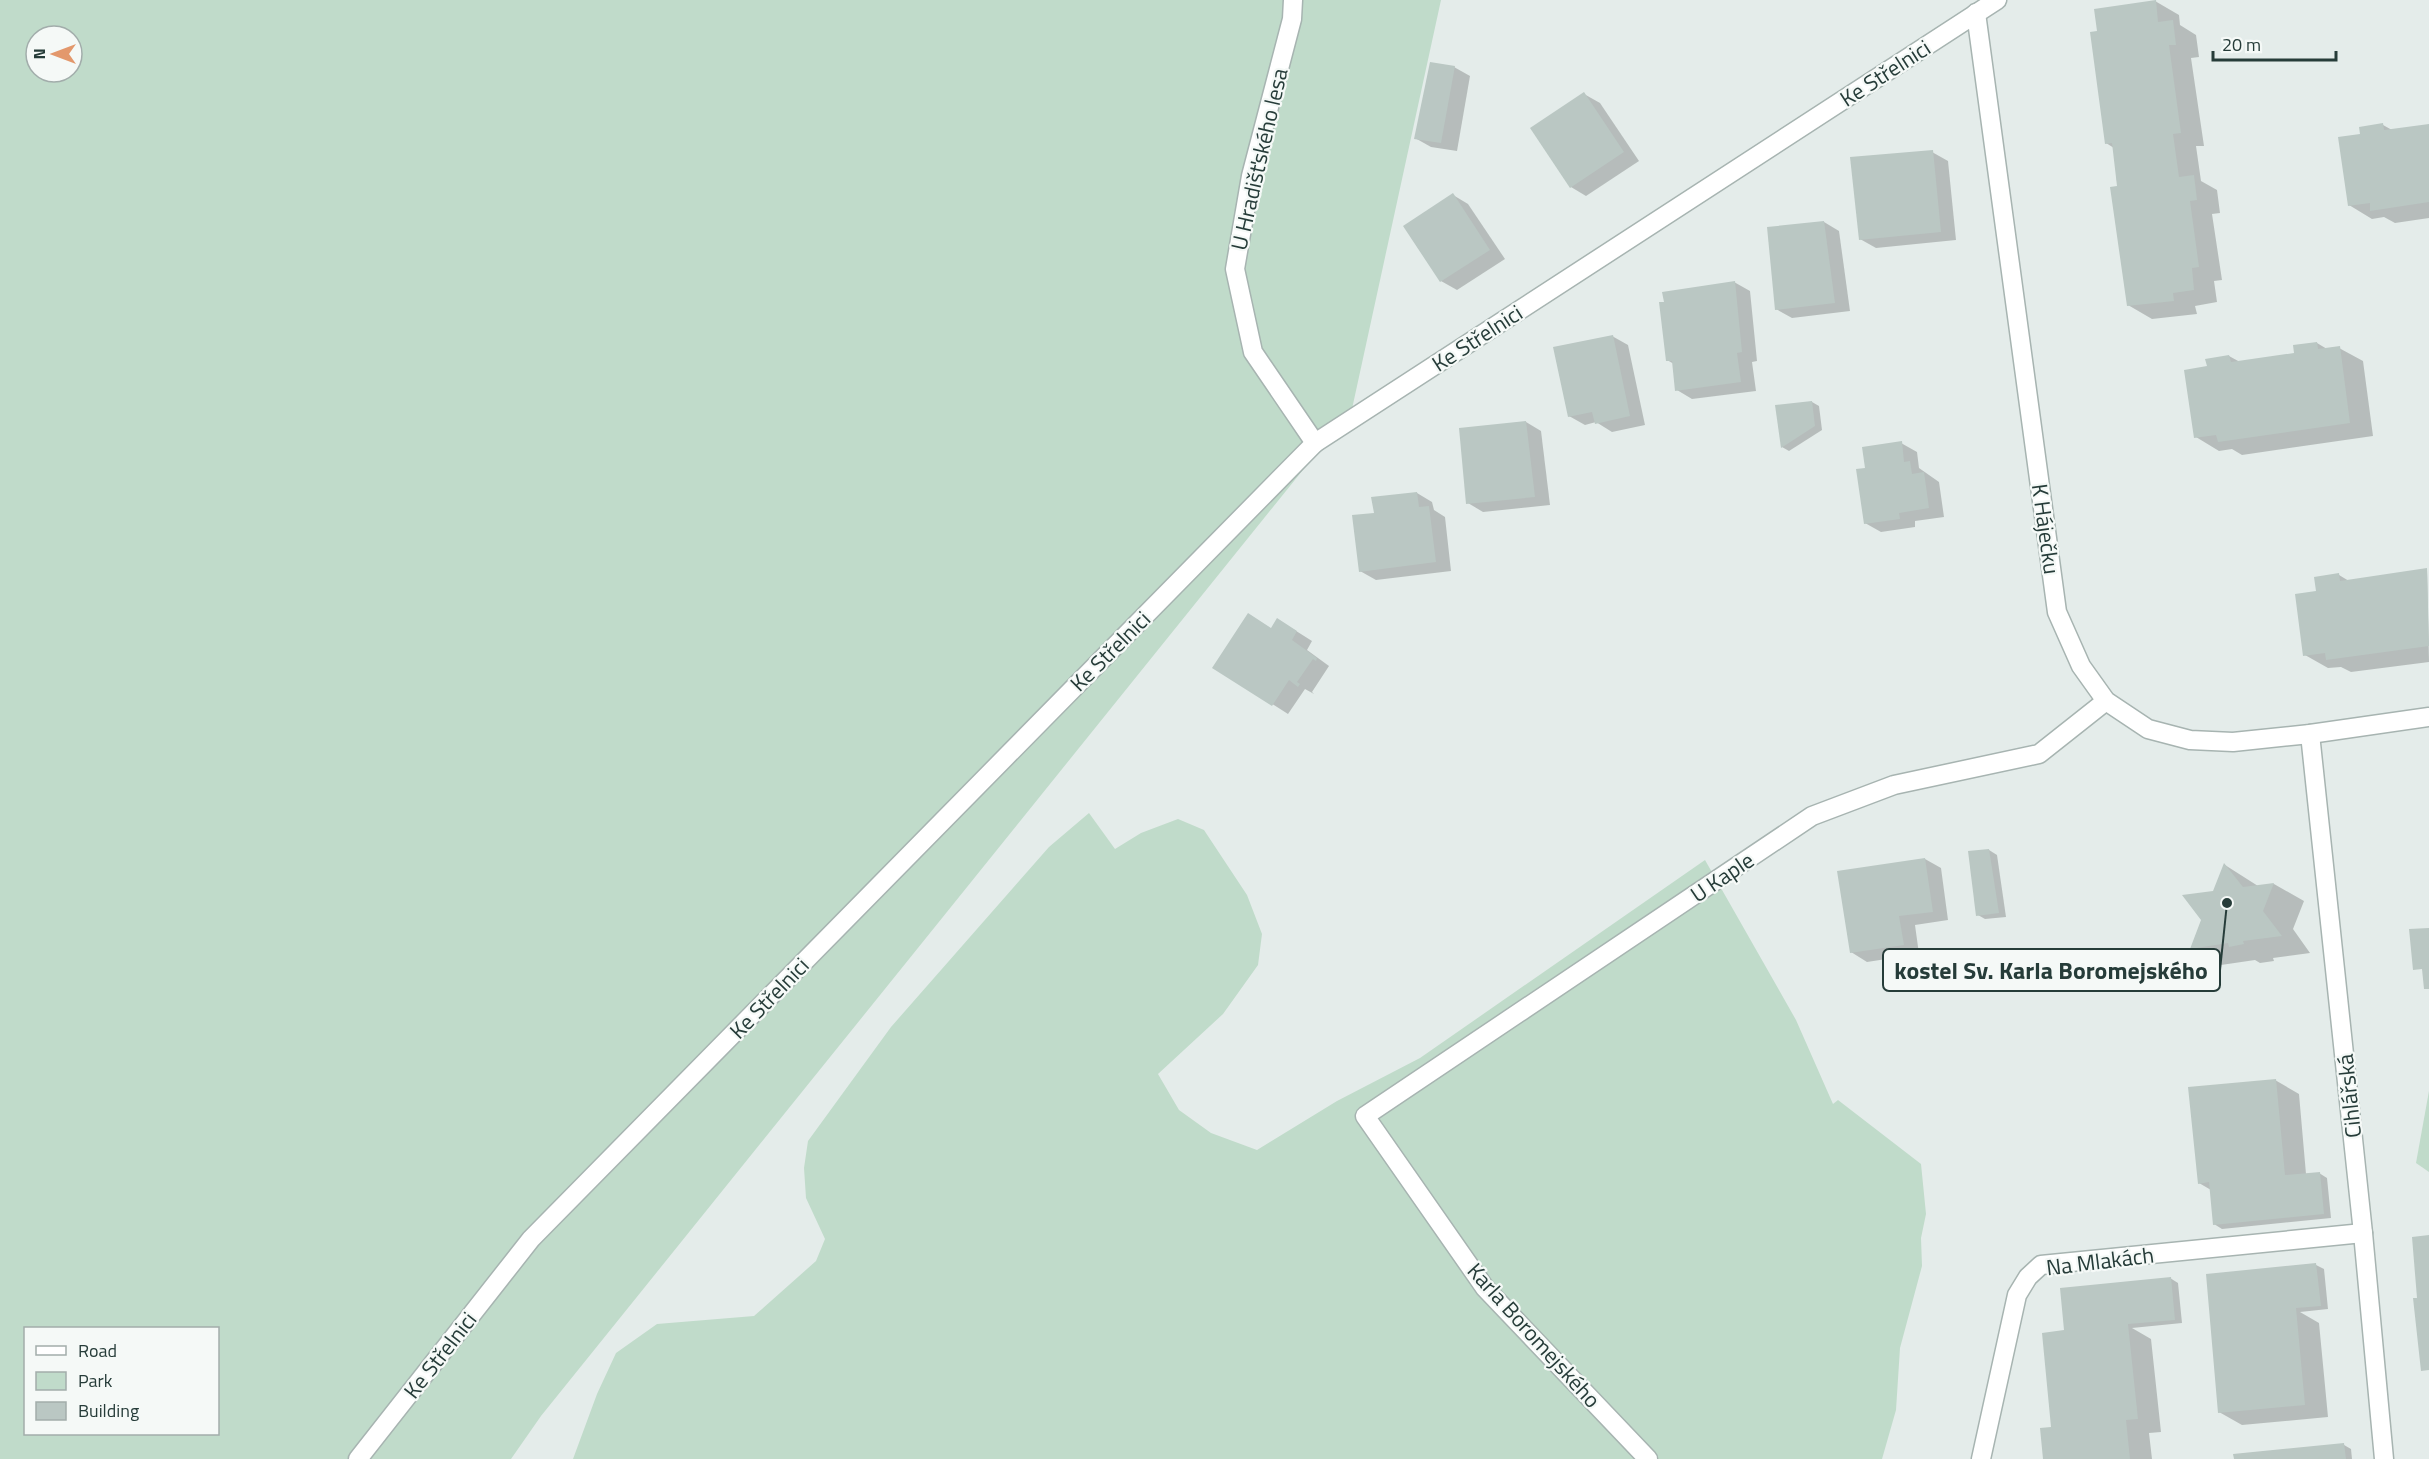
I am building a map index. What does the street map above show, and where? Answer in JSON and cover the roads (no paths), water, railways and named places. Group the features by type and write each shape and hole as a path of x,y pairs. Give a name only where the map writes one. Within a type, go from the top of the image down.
{"street":[{"name":"U Hradišťského lesa","path":"1293,0 1292,19 1251,176 1234,269 1253,352 1315,443"},
{"name":"Ke Střelnici","path":"357,1459 531,1239 1315,443 1996,0"},
{"name":"K Háječku","path":"1976,13 2057,612 2081,666 2106,701 2148,729 2190,740 2233,742 2310,734 2429,717"},
{"name":"U Kaple","path":"1365,1116 1812,816 1894,784 2039,754 2106,701"},
{"name":"Cihlářská","path":"2310,734 2363,1233 2384,1459"},
{"name":"Karla Boromejského","path":"1365,1116 1485,1288 1648,1459"},
{"name":"Na Mlakách","path":"1982,1459 2017,1295 2028,1277 2041,1265 2363,1233"}],"place":[{"name":"kostel Sv. Karla Boromejského","path":"2227,903"}]}
